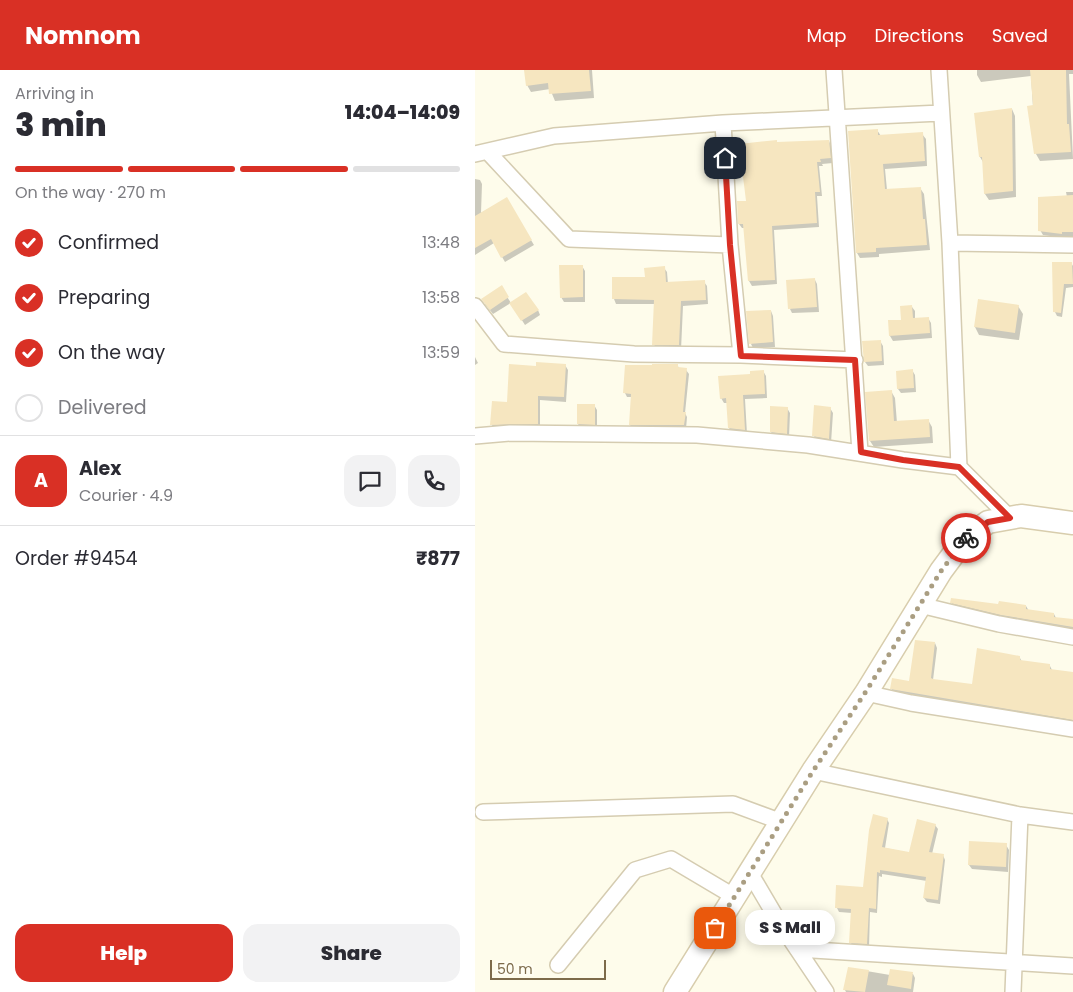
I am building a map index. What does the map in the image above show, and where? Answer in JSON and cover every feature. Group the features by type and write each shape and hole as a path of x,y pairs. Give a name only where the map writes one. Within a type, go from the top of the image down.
{"main road":[{"path":"675,992 813,771 865,693 941,571 964,540 988,522 1021,516 1073,523"}],"street":[{"path":"835,70 861,452"},
{"path":"939,70 950,243 959,467"},
{"path":"481,153 554,136 723,123 941,113"},
{"path":"723,123 730,245 741,356"},
{"path":"481,153 569,239 730,245"},
{"path":"950,243 1073,245"},
{"path":"475,306 504,344 634,354 855,360"},
{"path":"475,436 510,433 697,435 808,445 959,467 1010,518"},
{"path":"920,604 999,624 1073,636"},
{"path":"865,693 911,703 1073,729"},
{"path":"813,771 1020,815 1073,822"},
{"path":"483,812 733,804 782,822"},
{"path":"1013,992 1020,815"},
{"path":"559,965 635,870 671,859 735,897"},
{"path":"750,873 779,922 826,992"},
{"path":"797,949 1073,966"}],"building":[{"path":"524,70 589,70 591,91 549,94 548,83 526,86"},
{"path":"1030,70 1066,70 1067,124 1069,124 1071,152 1034,154 1027,106 1033,105"},
{"path":"1012,108 1013,191 984,194 982,157 979,157 974,113"},
{"path":"878,129 878,135 923,132 925,161 883,164 885,189 921,187 927,245 876,248 876,252 856,253 848,131"},
{"path":"777,140 777,142 829,140 831,158 820,159 821,162 817,162 820,192 815,192 817,223 772,226 775,280 748,281 743,224 738,224 737,201 746,201 739,144"},
{"path":"1073,195 1073,232 1062,232 1062,234 1038,231 1038,197"},
{"path":"507,197 532,240 501,258 491,239 475,248 475,216"},
{"path":"1052,262 1072,262 1073,284 1064,284 1061,313 1053,312"},
{"path":"559,265 583,265 583,297 560,298"},
{"path":"665,266 666,282 705,280 706,300 681,301 679,345 652,345 654,300 612,299 612,277 645,277 644,268"},
{"path":"815,278 817,307 788,309 786,280"},
{"path":"502,285 509,297 490,310 481,299"},
{"path":"526,292 539,310 521,321 509,303"},
{"path":"978,299 1019,305 1015,333 974,327"},
{"path":"912,305 913,318 929,317 930,333 889,336 888,320 901,320 900,306"},
{"path":"771,310 773,342 749,344 746,311"},
{"path":"881,340 882,361 864,362 862,341"},
{"path":"536,362 566,364 564,397 538,396 538,424 490,425 492,401 507,402 509,364 536,366"},
{"path":"678,364 678,367 687,368 683,412 686,412 684,425 629,425 631,394 623,393 625,365"},
{"path":"913,369 914,388 897,389 896,371"},
{"path":"764,370 765,394 743,395 745,430 728,428 726,398 720,399 718,376 750,374 750,371"},
{"path":"892,390 894,421 929,419 930,437 869,441 865,392"},
{"path":"577,404 595,404 595,425 577,424"},
{"path":"814,405 831,407 829,439 812,436"},
{"path":"770,406 788,407 787,434 770,432"},
{"path":"951,598 998,604 999,601 1026,605 1026,609 1054,613 1054,617 1073,619 1073,627 1001,615 950,603"},
{"path":"915,640 935,642 931,678 933,679 972,684 977,648 1020,656 1020,660 1050,664 1050,669 1073,672 1073,720 890,689 892,678 909,681"},
{"path":"873,814 888,818 882,847 909,852 917,819 936,824 929,852 944,854 938,900 923,898 926,877 880,870 880,873 877,872 876,909 869,908 867,944 849,943 851,909 835,908 836,885 863,887 869,830"},
{"path":"969,841 1007,843 1006,867 968,865"},
{"path":"786,915 816,918 815,933 796,931"},
{"path":"848,967 869,970 865,992 843,990"},
{"path":"890,969 913,972 911,989 887,985"}],"way so far":[{"path":"715,928 941,571 966,538"}],"place":[{"name":"S S Mall","path":"715,928"}],"route":[{"path":"725,158 730,245 741,356 855,360 861,452 903,460 959,467 1010,518 988,522 966,538"}]}
